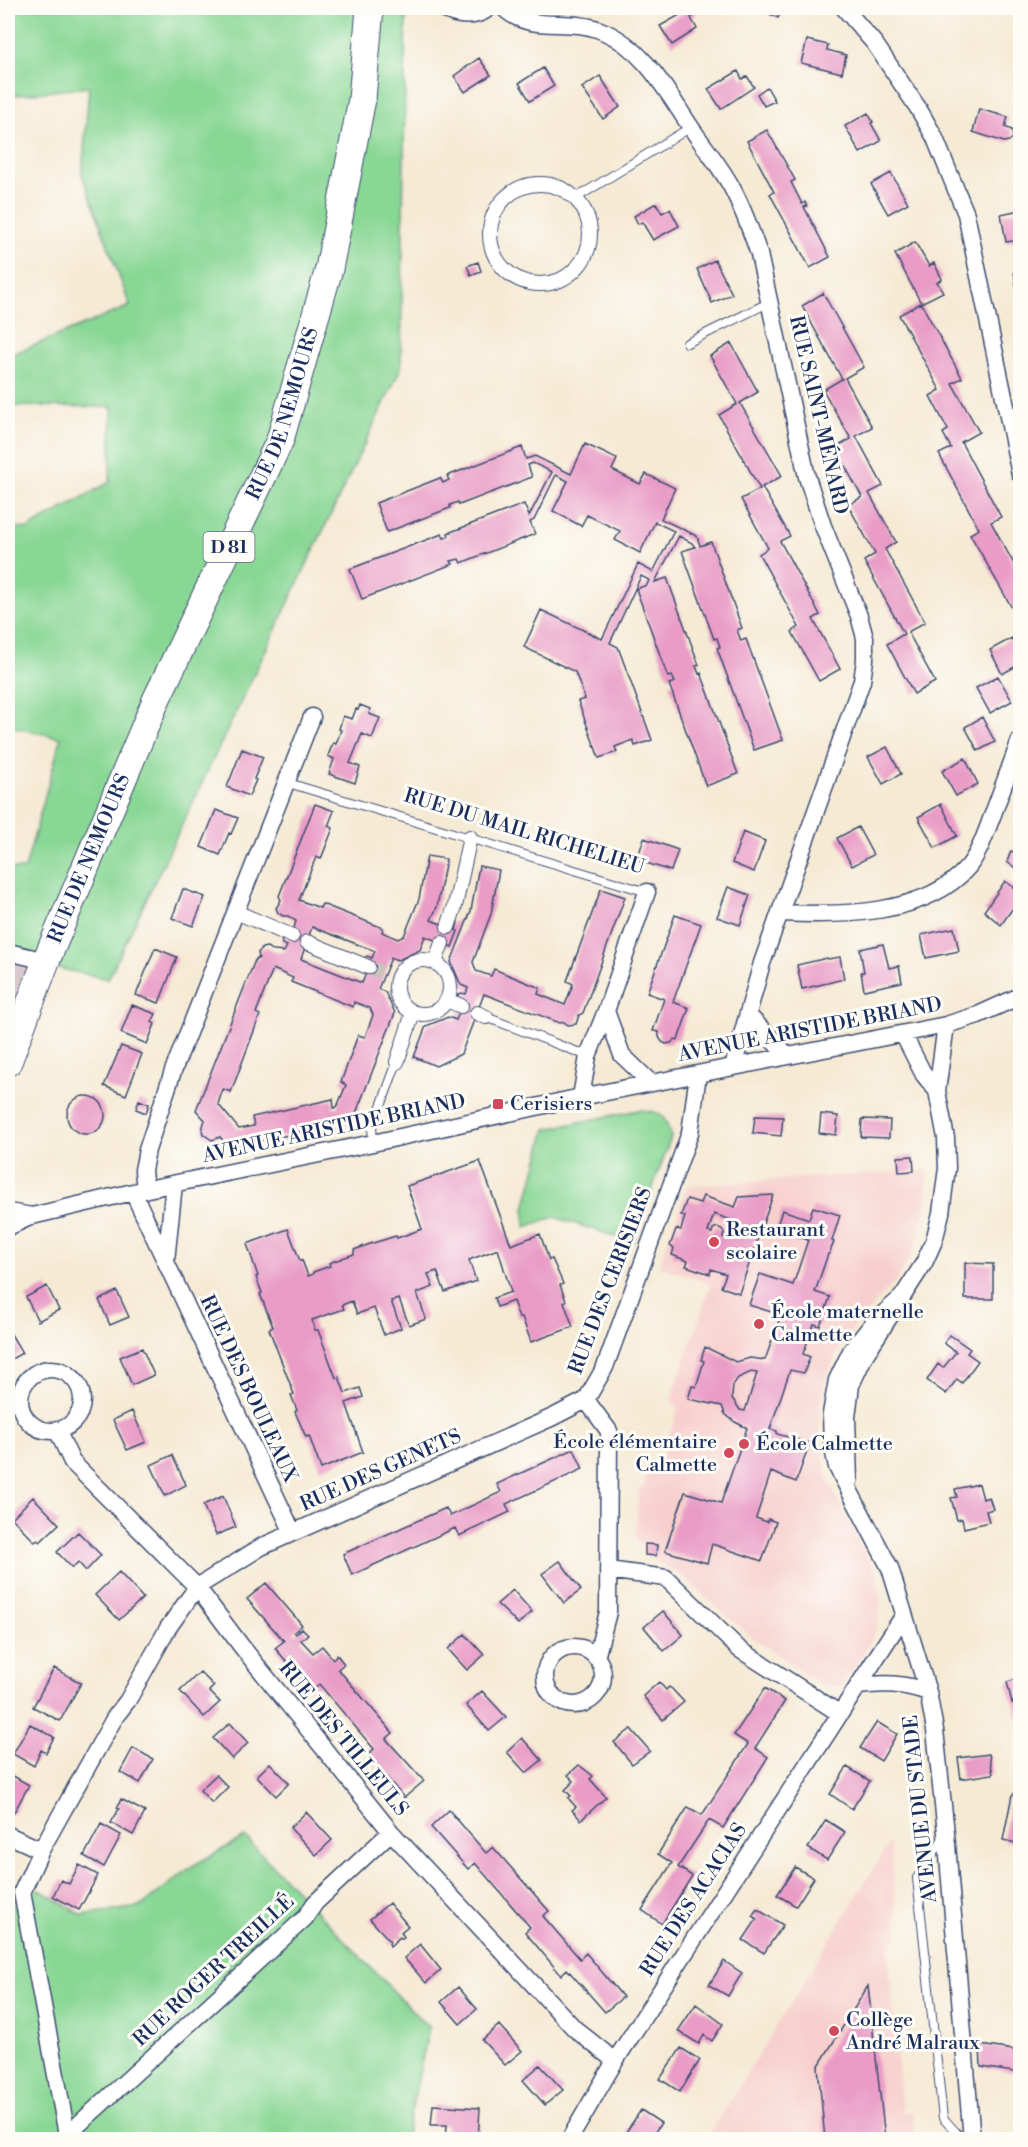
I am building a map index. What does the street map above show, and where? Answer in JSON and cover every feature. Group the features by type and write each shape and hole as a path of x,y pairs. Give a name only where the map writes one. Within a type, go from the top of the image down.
{"main road":[{"name":"RUE DE NEMOURS","path":"8,1062 46,961 157,698 280,440 329,269 362,99 370,8"}],"street":[{"path":"442,8 461,15 474,15 489,8"},
{"name":"RUE SAINT-MÉNARD","path":"504,8 520,20 541,24 584,25 615,37 654,72 730,184 747,219 759,254 807,477 823,526 859,616 865,638 862,681 762,963 733,1067"},
{"path":"844,8 875,44 918,108 934,136 966,214 1020,474"},
{"path":"532,184 548,184 563,189 576,198 586,212 591,230 589,247 582,263 570,276 553,283 536,285 519,280 504,270 495,257 490,242 490,226 495,211 504,198 517,189 532,184"},
{"path":"139,1191 147,1150 173,1071 312,717"},
{"path":"781,913 852,914 914,900 952,882 968,867 980,848 1020,740"},
{"path":"447,927 455,906 470,837"},
{"name":"RUE DU MAIL RICHELIEU","path":"581,1097 588,1056 606,1011 646,892"},
{"path":"236,912 291,936"},
{"path":"307,942 368,968"},
{"path":"435,962 442,943"},
{"path":"8,952 46,961"},
{"path":"416,961 435,962 447,974 450,983 447,1000 442,1007 429,1014 413,1013 400,1003 390,976 416,961"},
{"name":"AVENUE ARISTIDE BRIAND","path":"8,1227 32,1216 139,1191 581,1097 946,1025 978,1015 1020,996"},
{"path":"447,1000 461,1006"},
{"path":"606,1011 622,1055 651,1083"},
{"path":"397,1062 413,1013"},
{"path":"748,1015 788,1056"},
{"name":"AVENUE DU STADE","path":"946,1025 937,1091 946,1138 947,1168 941,1213 934,1241 924,1263 865,1355 851,1385 847,1417 849,1489 890,1568 928,1692 935,1730 972,2139"},
{"name":"AVENUE DU STADE","path":"903,1034 924,1075 937,1091"},
{"name":"RUE DES CERISIERS","path":"596,1658 608,1612 609,1431 586,1400 605,1367 690,1133 698,1074"},
{"path":"166,1262 174,1184"},
{"name":"RUE DES BOULEAUX","path":"139,1191 166,1262 293,1533"},
{"path":"8,1212 32,1216"},
{"name":"RUE DES GENETS","path":"197,1587 261,1548 586,1400"},
{"name":"RUE DES TILLEULS","path":"57,1430 72,1462 197,1587 242,1647 391,1832 575,2029 615,2061"},
{"path":"608,1570 666,1578 739,1649 840,1713"},
{"path":"68,2137 22,1892 41,1850 115,1717 128,1700 168,1628 197,1587"},
{"name":"RUE DES ACACIAS","path":"569,2139 615,2061 904,1615"},
{"path":"858,1686 885,1683 912,1686 928,1692"},
{"name":"RUE ROGER TREILLÉ","path":"68,2137 305,1918 315,1903 391,1832"},
{"path":"8,1836 41,1850"}],"lane":[{"path":"576,198 691,127"},
{"path":"687,343 770,302"},
{"name":"RUE DU MAIL RICHELIEU","path":"285,782 646,892"},
{"path":"482,1015 588,1056"},
{"path":"373,1143 372,1127 397,1062"},
{"path":"946,1833 917,1878 943,2118 963,2139"}],"shaded area":[{"path":"8,958 34,963 8,1029"},
{"name":"École Calmette","path":"928,1170 926,1206 916,1247 897,1279 855,1326 838,1351 821,1400 819,1427 824,1462 831,1486 877,1575 881,1601 879,1621 871,1641 842,1686 822,1686 749,1635 678,1573 656,1562 657,1545 640,1544 636,1539 638,1490 645,1485 646,1466 660,1464 678,1409 671,1400 711,1284 659,1266 687,1186"},
{"name":"Collège André Malraux","path":"890,1842 898,1934 888,1950 902,2113 913,2112 915,2139 706,2140"}],"green space":[{"path":"8,8 406,8 401,368 108,979 8,958 8,869 25,869 61,738 8,726 8,526 27,529 110,482 112,407 8,406 8,356 130,306 82,174 89,87 8,96"},
{"path":"639,1110 658,1113 667,1124 671,1137 633,1242 554,1217 525,1227 525,1208 546,1129"},
{"path":"245,1837 429,2028 405,2139 8,2139 8,1891 40,1890 82,1915 140,1907 194,1865"}],"building":[{"path":"692,8 696,14 691,18 697,29 672,45 660,26"},
{"path":"758,8 783,8 778,18"},
{"path":"807,40 828,45 827,50 846,55 842,73 801,63"},
{"path":"479,58 491,75 465,92 454,76"},
{"path":"543,68 554,86 530,101 519,83"},
{"path":"738,71 742,79 747,76 754,87 721,109 708,89"},
{"path":"600,76 620,107 603,119 582,88"},
{"path":"767,87 775,101 764,106 757,94"},
{"path":"979,109 1008,117 1005,127 1012,130 1013,138 1004,142 973,132"},
{"path":"868,113 881,141 860,153 845,126"},
{"path":"767,130 795,180 791,182 802,204 805,202 807,206 804,207 830,257 810,268 770,194 774,192 747,141"},
{"path":"891,173 908,203 888,214 871,184"},
{"path":"656,203 662,213 670,209 679,226 653,240 642,222 638,224 634,216"},
{"path":"1020,210 1020,240 1006,242 1001,214"},
{"path":"915,242 929,266 934,263 942,279 937,282 943,292 921,303 895,254"},
{"path":"715,260 732,294 712,303 697,269"},
{"path":"478,262 481,271 471,275 467,266"},
{"path":"1020,270 1020,296 1018,297 1014,271"},
{"path":"823,293 864,367 845,378 872,427 856,436 883,486 869,493 896,542 885,549 925,622 908,632 935,682 914,694 887,644 904,634 864,561 875,554 848,505 862,497 835,448 851,439 823,390 842,379 802,306"},
{"path":"921,303 962,378 952,383 979,432 961,442 1001,517 991,522 1020,575 1020,603 1012,608 970,534 979,529 939,454 951,448 943,433 948,430 930,396 940,390 899,315"},
{"path":"731,343 758,392 740,403 782,476 762,487 790,536 780,541 820,615 813,619 840,669 819,681 792,632 799,627 759,554 768,548 741,499 760,489 719,415 737,404 710,356"},
{"path":"585,444 617,459 612,470 640,484 646,474 675,488 661,519 697,536 700,546 711,542 742,628 737,630 741,641 746,639 783,740 754,750 717,648 720,647 717,638 714,639 682,551 695,547 692,543 679,536 655,582 667,578 699,665 696,666 699,674 701,673 738,774 706,786 669,684 675,682 672,676 668,677 636,589 647,585 649,580 641,576 610,643 618,647 652,740 635,746 633,740 615,747 617,752 599,758 578,701 585,699 575,672 524,647 541,610 602,639 638,564 653,572 674,531 655,522 640,553 615,540 620,531 587,515 581,526 553,511 568,481 556,475 534,520 530,522 535,534 461,563 459,559 451,561 453,564 362,599 350,569 442,534 444,538 449,536 448,533 524,504 529,516 552,472 533,463 528,465 532,477 459,505 458,502 450,505 450,508 387,532 376,503 440,478 443,483 449,480 447,476 522,447 526,459 535,456 571,474"},
{"path":"1012,638 1020,653 1020,664 1002,674 990,650"},
{"path":"998,676 1012,701 990,713 976,688"},
{"path":"360,705 370,709 369,714 380,718 372,738 362,734 350,763 360,767 355,783 329,774 334,759 328,756 333,743 336,744 343,716 352,719"},
{"path":"982,717 995,742 978,751 965,727"},
{"path":"887,747 901,774 883,784 868,757"},
{"path":"242,749 263,757 249,796 227,787"},
{"path":"965,758 978,784 956,796 942,771"},
{"path":"315,804 334,811 328,826 333,828 321,859 316,857 299,900 320,908 322,904 383,928 382,932 398,939 404,936 419,899 427,856 446,859 437,907 431,920 449,927 456,920 458,931 452,947 425,936 420,950 398,960 391,958 378,989 385,992 395,1013 353,1121 229,1148 220,1137 212,1140 203,1134 205,1120 196,1110 255,960 259,958 258,953 262,948 267,947 274,951 284,952 287,946 282,944 281,938 291,938 296,921 278,913 276,908 281,900 279,896","holes":["312,927 375,951 372,958 367,956 364,958 369,966 362,983 301,959","273,969 293,978 291,982 353,1007 354,1002 370,1008 373,1015 365,1037 358,1035 341,1082 346,1085 337,1107 334,1108 333,1099 252,1117 254,1126 239,1129 218,1104 223,1089 231,1092 260,1015 256,1013"]},
{"path":"941,804 957,836 935,848 918,817"},
{"path":"216,810 238,818 220,855 201,847"},
{"path":"858,827 873,855 852,866 837,838"},
{"path":"743,832 765,841 754,872 732,863"},
{"path":"644,838 678,850 671,871 637,860"},
{"path":"1011,851 1020,854 1020,871 1007,862"},
{"path":"479,866 499,870 491,914 473,962 476,971 491,976 494,969 540,988 538,994 565,1005 573,984 567,981 601,889 625,897 583,1013 579,1015 576,1024 560,1023 484,994 461,1054 436,1066 414,1057 426,1026 448,1017 456,1020 463,1003 457,996 461,993 466,994 468,988 461,985 451,962 471,911"},
{"path":"1005,881 1020,892 1020,898 1001,925 984,911"},
{"path":"728,887 750,895 740,925 717,917"},
{"path":"183,889 205,897 193,926 172,918"},
{"path":"675,915 701,924 673,1002 689,1008 678,1040 675,1039 666,1044 659,1037 659,1032 653,1031 664,999 647,993"},
{"path":"954,928 959,951 926,958 921,935"},
{"path":"883,944 889,968 899,966 902,982 864,990 860,949"},
{"path":"155,948 177,957 159,1003 136,995"},
{"path":"840,957 844,979 802,989 797,965"},
{"path":"132,1005 156,1014 152,1022 155,1024 147,1044 121,1033"},
{"path":"121,1046 142,1054 126,1095 104,1086"},
{"path":"86,1096 99,1102 105,1115 99,1128 86,1134 73,1128 67,1115 73,1102"},
{"path":"139,1100 149,1104 146,1113 136,1109"},
{"path":"821,1114 838,1116 836,1135 819,1133"},
{"path":"755,1116 783,1117 781,1136 753,1133"},
{"path":"862,1119 890,1120 889,1138 861,1137"},
{"path":"913,1156 914,1171 899,1172 898,1157"},
{"path":"480,1161 511,1245 540,1234 549,1260 552,1259 563,1284 560,1285 573,1327 531,1342 522,1317 519,1318 513,1301 497,1307 494,1298 511,1292 498,1249 469,1260 476,1281 445,1292 437,1271 428,1274 433,1287 417,1293 426,1319 409,1325 399,1299 391,1301 401,1328 384,1335 374,1308 357,1314 352,1301 342,1305 344,1309 312,1320 336,1378 339,1377 345,1393 360,1388 363,1397 346,1403 363,1452 321,1469 309,1436 306,1437 295,1412 297,1410 291,1395 294,1394 269,1329 273,1327 260,1294 262,1293 256,1277 258,1276 247,1244 288,1229 308,1276 330,1266 329,1263 354,1254 354,1250 422,1229 407,1186"},
{"name":"Restaurant scolaire","path":"773,1195 739,1293 721,1287 726,1274 711,1269 710,1274 686,1266 688,1261 672,1255 674,1248 670,1246 676,1229 681,1230 685,1216 681,1215 687,1199 700,1203 703,1196 735,1207 739,1197","holes":["714,1214 731,1220 734,1226 731,1227 727,1239 723,1237 722,1229 717,1227 712,1233 708,1232"]},
{"path":"813,1207 840,1215 832,1241 834,1242 815,1292 830,1297 820,1326 814,1324 803,1354 810,1357 804,1373 790,1370 770,1429 777,1431 777,1434 810,1443 796,1482 771,1472 756,1518 776,1522 762,1561 712,1544 707,1563 665,1551 685,1492 721,1503 747,1428 725,1414 722,1406 688,1399 692,1386 696,1387 704,1361 701,1360 705,1347 736,1362 750,1358 765,1360 781,1315 749,1305 760,1274 793,1285 808,1240 776,1229 782,1210 809,1219","holes":["751,1372 757,1373 745,1411 740,1410 732,1398 733,1385 738,1378"]},
{"path":"965,1263 993,1264 993,1299 965,1299"},
{"path":"47,1286 59,1310 38,1321 26,1297"},
{"path":"117,1291 129,1317 110,1325 99,1300"},
{"path":"8,1329 22,1353 8,1361"},
{"path":"950,1335 970,1349 967,1353 978,1361 962,1383 957,1379 946,1394 927,1380 938,1364 943,1368 956,1352 944,1343"},
{"path":"142,1348 154,1375 132,1385 120,1357"},
{"path":"132,1411 146,1442 127,1450 113,1420"},
{"path":"574,1449 583,1469 506,1504 510,1512 459,1536 455,1528 352,1575 343,1554 446,1508 450,1516 501,1492 497,1484"},
{"path":"172,1455 186,1485 165,1496 151,1465"},
{"path":"979,1484 983,1499 989,1497 993,1509 986,1511 989,1522 964,1528 962,1519 957,1520 951,1498 957,1497 955,1489"},
{"path":"223,1496 236,1527 216,1535 203,1505"},
{"path":"33,1497 59,1524 40,1542 37,1540 35,1542 12,1518"},
{"path":"78,1532 101,1555 86,1571 78,1562 72,1568 57,1552"},
{"path":"645,1544 657,1545 656,1556 645,1555"},
{"path":"560,1561 581,1590 564,1603 542,1574"},
{"path":"119,1572 143,1598 119,1620 95,1595"},
{"path":"266,1583 302,1625 294,1632 296,1634 302,1628 308,1634 301,1640 313,1653 322,1646 333,1659 337,1655 344,1664 338,1669 393,1733 386,1739 424,1781 404,1798 368,1755 374,1749 319,1684 312,1691 275,1648 284,1641 247,1599"},
{"path":"513,1590 532,1612 518,1624 497,1604"},
{"path":"663,1611 683,1635 664,1651 644,1627"},
{"path":"465,1634 484,1655 467,1670 448,1649"},
{"path":"54,1668 81,1683 60,1721 33,1707"},
{"path":"200,1672 214,1686 209,1691 220,1702 204,1717 180,1691"},
{"path":"1020,1678 1020,1725 1007,1682"},
{"path":"659,1682 666,1690 669,1687 672,1689 684,1702 663,1720 643,1696"},
{"path":"765,1688 785,1701 755,1748 768,1757 723,1828 709,1820 678,1867 692,1876 662,1924 642,1910 672,1863 658,1854 688,1807 702,1815 748,1744 734,1735"},
{"path":"482,1691 506,1717 489,1731 466,1705"},
{"path":"877,1722 897,1734 881,1761 860,1748"},
{"path":"230,1723 248,1743 232,1759 213,1738"},
{"path":"30,1724 54,1737 46,1753 41,1750 34,1766 13,1754"},
{"path":"631,1729 650,1751 632,1764 614,1742"},
{"path":"522,1738 542,1760 526,1773 507,1752"},
{"path":"133,1748 153,1759 140,1783 120,1772"},
{"path":"989,1754 993,1774 961,1779 958,1758"},
{"path":"270,1763 289,1783 276,1796 257,1776"},
{"path":"579,1765 593,1776 590,1779 606,1797 581,1820 572,1810 576,1807 568,1798 571,1796 565,1790 574,1781 568,1775"},
{"path":"847,1767 870,1781 852,1809 830,1794"},
{"path":"8,1773 29,1785 13,1814 8,1811"},
{"path":"216,1775 228,1787 212,1803 200,1790"},
{"path":"1020,1790 1020,1844 1003,1840 1012,1795"},
{"path":"121,1799 145,1812 133,1835 111,1823 119,1809 117,1808"},
{"path":"449,1810 486,1853 493,1847 549,1911 543,1916 580,1959 586,1953 623,1997 605,2012 567,1969 561,1975 525,1932 530,1927 475,1863 468,1869 431,1827"},
{"path":"306,1812 332,1840 316,1855 290,1828"},
{"path":"826,1820 845,1832 827,1860 808,1848"},
{"path":"101,1824 121,1835 104,1867 84,1856"},
{"path":"79,1865 98,1875 79,1910 53,1896 61,1880 69,1884"},
{"path":"795,1867 814,1878 796,1906 777,1895"},
{"path":"389,1903 408,1926 401,1932 404,1937 402,1939 400,1937 390,1946 390,1941 370,1919"},
{"path":"757,1909 783,1925 764,1953 743,1940 757,1919 752,1916"},
{"path":"420,1944 441,1970 426,1983 404,1958"},
{"path":"724,1961 742,1973 728,1996 709,1985"},
{"path":"868,1986 885,2139 825,2139 818,2067"},
{"path":"458,1987 477,2009 460,2024 441,2002"},
{"path":"696,2004 723,2024 712,2041 704,2035 699,2044 678,2031"},
{"path":"499,2025 522,2051 505,2065 482,2040"},
{"path":"980,2045 1020,2051 1020,2073 981,2067"},
{"path":"681,2048 700,2060 680,2092 660,2079"},
{"path":"540,2065 563,2090 545,2105 523,2080"},
{"path":"433,2105 480,2108 478,2139 446,2139 447,2125 431,2125"},
{"path":"641,2110 661,2123 650,2139 637,2139 626,2132"}],"tunnel":[{"path":"368,967 384,974"}],"place":[{"name":"Cerisiers","path":"498,1104"},
{"name":"Restaurant scolaire","path":"714,1242"},
{"name":"École maternelle Calmette","path":"759,1324"},
{"name":"École Calmette","path":"744,1444"},
{"name":"École élémentaire Calmette","path":"729,1453"},
{"name":"Collège André Malraux","path":"834,2031"}]}
